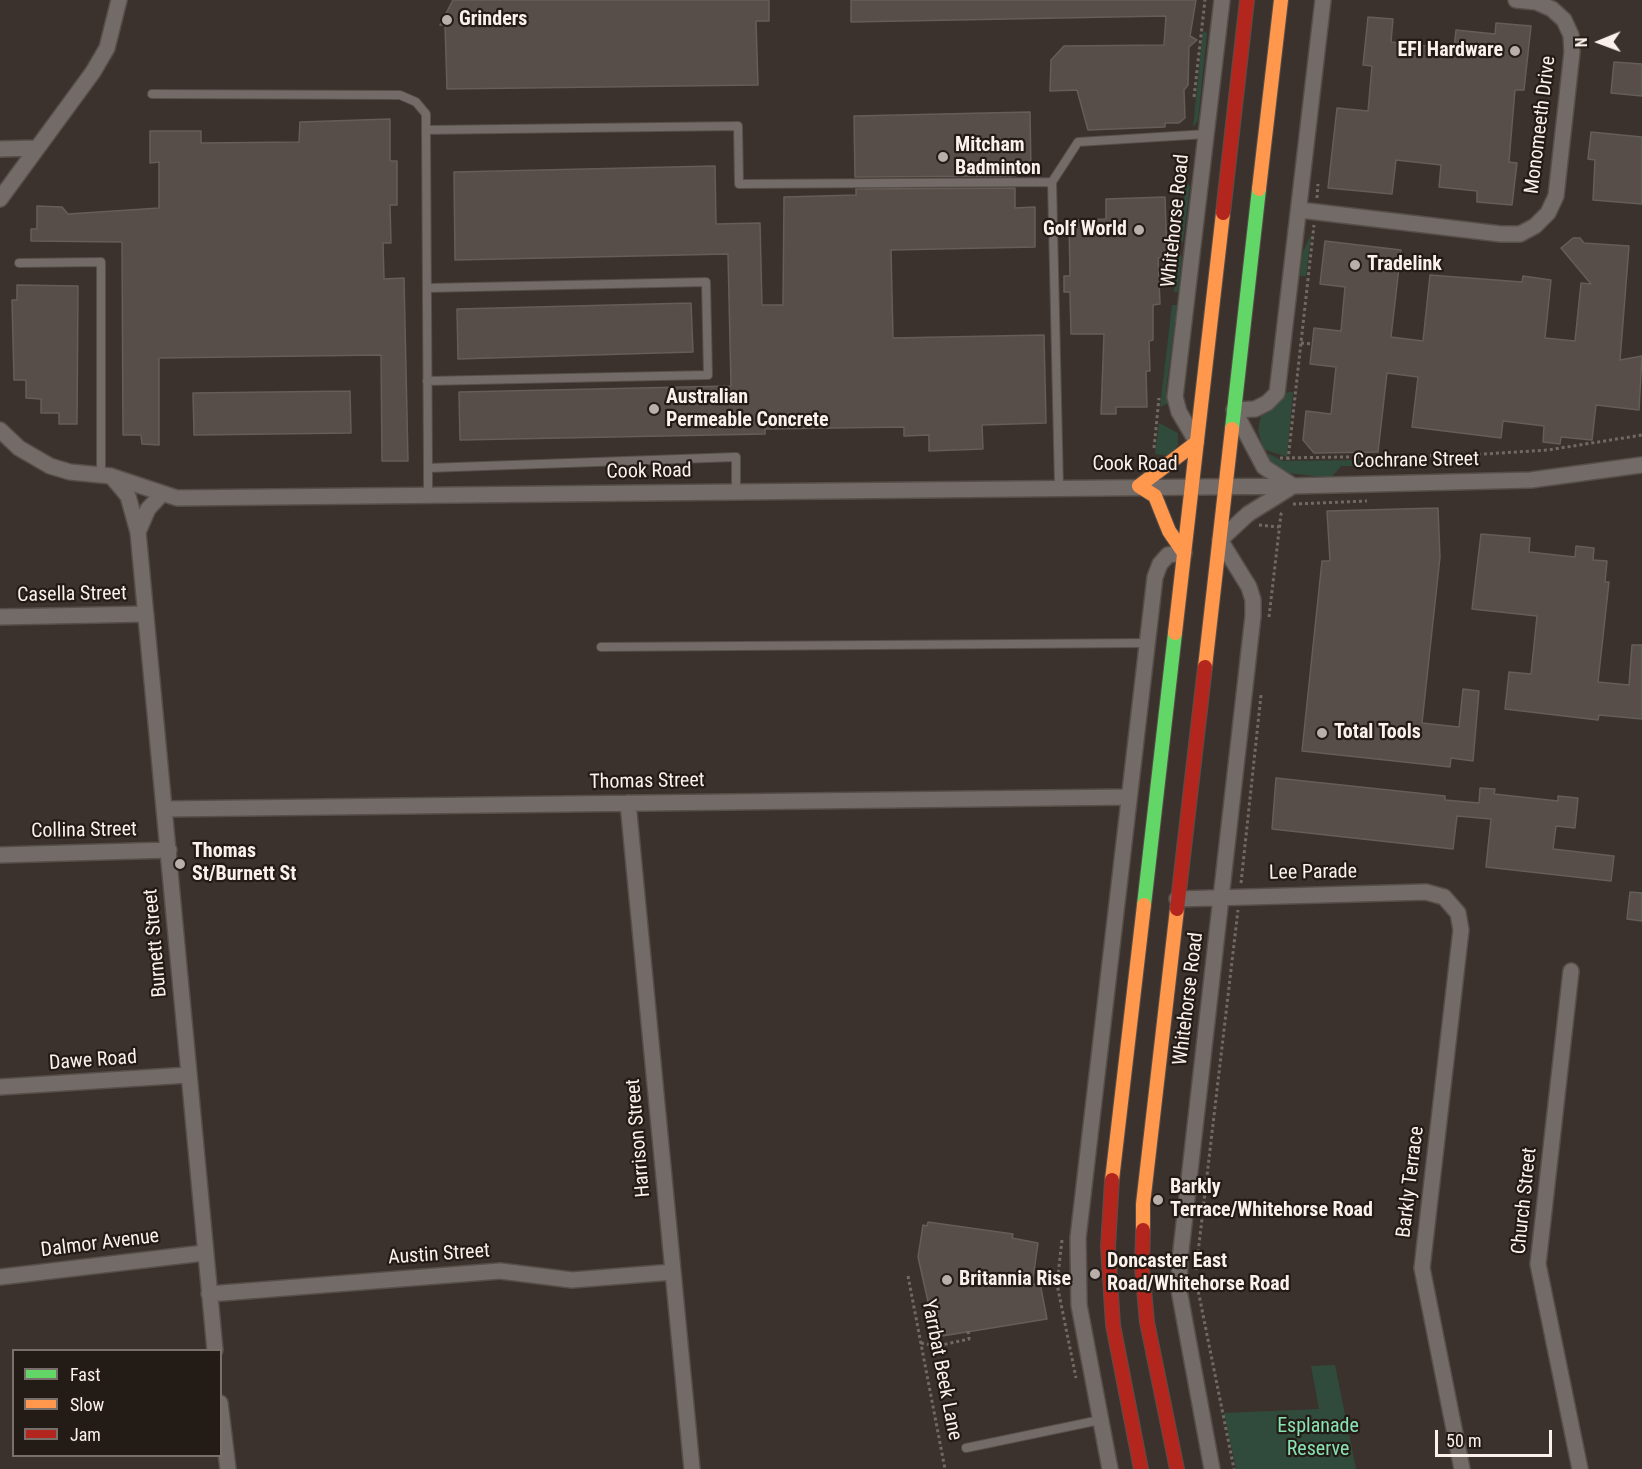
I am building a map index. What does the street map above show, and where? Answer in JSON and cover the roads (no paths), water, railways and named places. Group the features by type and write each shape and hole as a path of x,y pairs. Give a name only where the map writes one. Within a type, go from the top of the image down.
{"highway":[{"path":"1141,1469 1113,1325 1108,1208 1247,0"},
{"name":"Whitehorse Road","path":"1177,1469 1146,1322 1142,1227 1177,899 1281,0"},
{"path":"1184,553 1170,531 1155,496 1139,486 1197,442"}],"street":[{"path":"0,199 76,98 108,48 119,0"},
{"name":"Whitehorse Road","path":"1197,442 1179,412 1175,397 1221,0"},
{"path":"1220,540 1248,514 1293,486 1264,467 1234,410 1255,409 1267,403 1277,393 1323,0"},
{"name":"Monomeeth Drive","path":"1300,210 1501,234 1529,231 1542,219 1556,196 1572,52 1571,35 1564,20 1552,9 1536,2 1516,0"},
{"path":"0,149 37,148"},
{"name":"Cook Road","path":"0,430 19,448 50,465 70,472 106,476 161,495 177,498 1191,485"},
{"name":"Cochrane Street","path":"1191,485 1293,486 1531,480 1642,465"},
{"name":"Burnett Street","path":"106,476 128,496 138,532 169,850 204,1253 215,1349"},
{"path":"138,532 148,509 161,495"},
{"name":"Whitehorse Road","path":"1212,1469 1179,1290 1180,1259 1253,600 1250,587 1220,540"},
{"path":"1110,1469 1079,1305 1078,1238 1155,577 1160,564 1168,555 1184,553"},
{"name":"Casella Street","path":"0,617 146,614"},
{"name":"Thomas Street","path":"165,809 1129,797"},
{"name":"Harrison Street","path":"628,803 692,1469"},
{"name":"Collina Street","path":"0,855 169,850"},
{"name":"Lee Parade","path":"1177,899 1426,892 1439,894 1449,900"},
{"name":"Barkly Terrace","path":"1449,900 1458,913 1461,930 1422,1268 1462,1469"},
{"name":"Church Street","path":"1571,971 1538,1264 1580,1469"},
{"name":"Dawe Road","path":"0,1087 188,1075"},
{"name":"Dalmor Avenue","path":"0,1277 204,1253"},
{"name":"Austin Street","path":"209,1294 500,1271 572,1280 673,1272"},
{"path":"222,1420 228,1469"}],"lane":[{"path":"152,94 400,95 416,102 426,114 428,495"},
{"path":"426,130 738,126 739,184 1052,182"},
{"path":"1059,487 1052,182 1078,142 1207,134"},
{"path":"19,263 101,262 106,476"},
{"path":"427,288 706,282 708,375 427,381"},
{"path":"428,468 736,457 736,492"},
{"path":"601,647 1147,643"},
{"path":"966,1448 1100,1420"}],"place":[{"name":"Grinders","path":"447,20"},
{"name":"EFI Hardware","path":"1515,51"},
{"name":"Mitcham Badminton","path":"943,157"},
{"name":"Golf World","path":"1139,230"},
{"name":"Tradelink","path":"1355,265"},
{"name":"Australian Permeable Concrete","path":"654,409"},
{"name":"Total Tools","path":"1322,733"},
{"name":"Thomas St/Burnett St","path":"180,864"},
{"name":"Barkly Terrace/Whitehorse Road","path":"1158,1200"},
{"name":"Doncaster East Road/Whitehorse Road","path":"1095,1274"},
{"name":"Britannia Rise","path":"947,1280"}],"park label":[{"name":"Esplanade Reserve","path":"1318,1438"}]}
